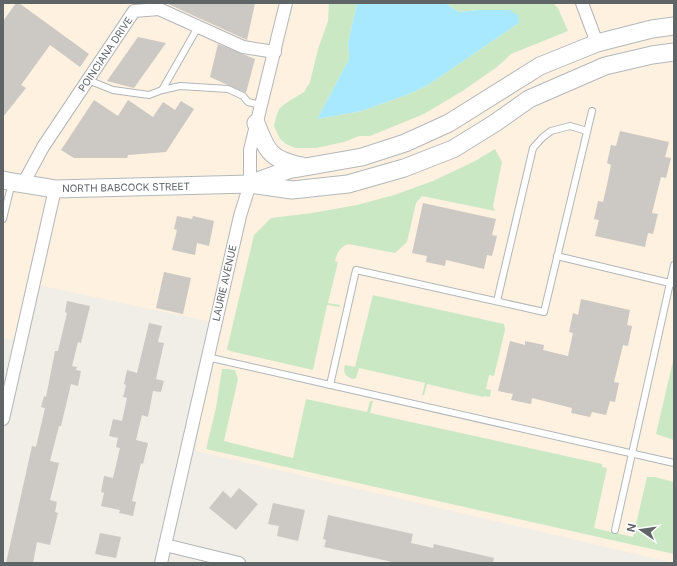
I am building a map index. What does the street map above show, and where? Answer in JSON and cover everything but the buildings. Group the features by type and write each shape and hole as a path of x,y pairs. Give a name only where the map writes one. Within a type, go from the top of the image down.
{"main road":[{"name":"NORTH BABCOCK STREET","path":"250,184 288,170 362,157 405,143 449,123 540,66 598,43 652,29 674,26"},
{"name":"NORTH BABCOCK STREET","path":"13,182 55,189 250,184 292,190 348,184 404,168 453,149 495,123 529,99 605,66 652,55 674,52"},
{"path":"256,123 264,144 274,156 286,163 306,166"}],"street":[{"name":"LAURIE AVENUE","path":"161,563 240,216 250,184 250,150 286,3"},
{"path":"582,3 598,43"},
{"name":"POINCIANA DRIVE","path":"13,182 43,147 134,11 160,6 198,27 243,47 275,52"},
{"path":"3,419 55,189"},
{"path":"165,545 239,563"}],"lane":[{"path":"162,90 198,27"},
{"path":"88,80 113,90 149,95 180,86 228,89 243,96 248,102 261,106"},
{"path":"330,385 356,270 544,312 592,111"},
{"path":"497,301 533,148 551,131 570,126 587,131"},
{"path":"3,219 13,182"},
{"path":"557,256 672,284"},
{"path":"615,530 672,284 674,265"},
{"path":"208,357 674,463"}],"shaded area":[{"path":"3,3 674,3 674,563 196,451 208,357 216,323 33,284 20,341 3,338"}],"green space":[{"path":"329,3 357,3 348,43 349,59 317,119 362,111 409,94 428,85 519,23 509,10 478,10 459,12 445,3 553,3 558,8 568,31 511,54 497,67 464,90 424,114 370,136 359,136 344,142 316,148 295,148 286,144 280,139 274,126 276,117 279,109 304,92 310,82 318,49 328,21"},
{"path":"495,149 502,162 493,206 495,211 422,196 416,203 407,242 395,253 348,244 340,249 335,261 338,262 328,303 340,305 340,307 327,305 313,370 230,351 227,349 254,235 271,218 357,205 394,195 433,181 475,161"},
{"path":"373,295 504,324 505,330 494,376 489,375 486,389 491,390 490,397 483,397 427,384 424,395 422,395 425,383 359,368 356,378 349,378 345,373 344,368 345,365 355,367"},
{"path":"674,357 674,440 656,434"},
{"path":"222,369 235,370 238,379 224,441 293,458 306,399 367,412 370,401 373,401 370,413 602,464 602,467 607,468 594,528 633,537 647,477 655,477 674,482 674,554 206,449 216,408"}],"water":[{"path":"357,3 445,3 459,12 478,10 509,10 518,15 519,23 428,85 409,94 362,111 317,119 349,59 348,43"}]}
